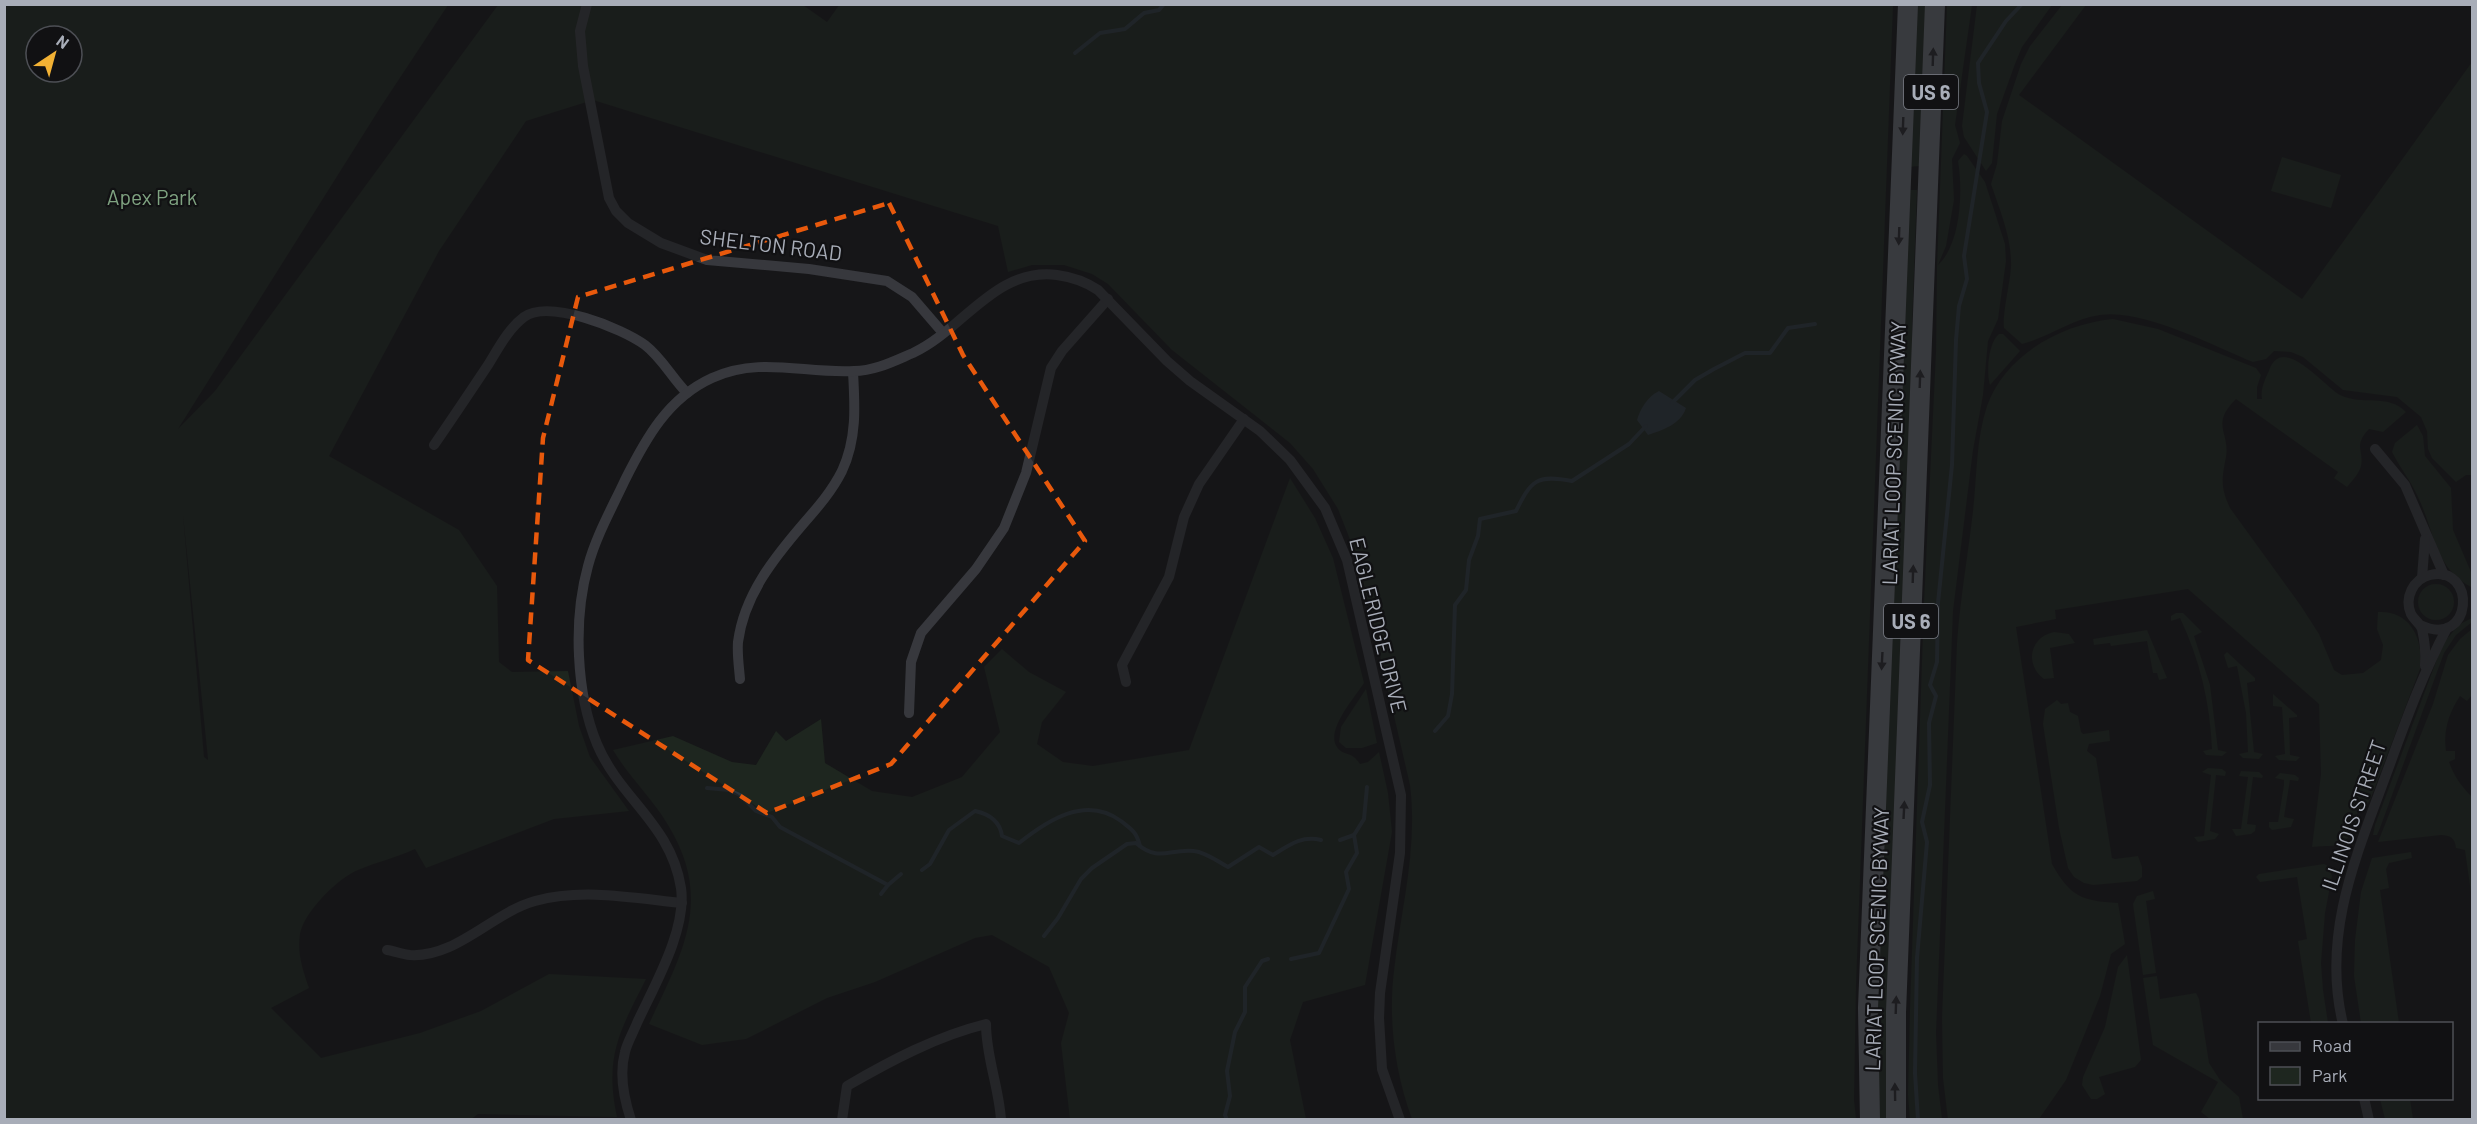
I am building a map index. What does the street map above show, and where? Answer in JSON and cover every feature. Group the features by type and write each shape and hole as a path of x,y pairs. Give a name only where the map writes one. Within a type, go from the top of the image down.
{"highway":[{"name":"LARIAT LOOP SCENIC BYWAY","path":"1870,1119 1868,1008 1908,4"},
{"name":"LARIAT LOOP SCENIC BYWAY","path":"1896,1119 1894,1064 1896,1001 1935,4"},
{"path":"1901,177 1928,179"}],"street":[{"name":"SHELTON ROAD","path":"587,4 580,31 588,98 609,198 616,211 628,223 662,243 707,260 809,269 887,281 908,293 943,333"},
{"name":"EAGLERIDGE DRIVE","path":"631,1119 623,1096 624,1053 677,932 682,903 681,889 673,858 662,834 611,770 598,746 590,724 581,677 578,642 588,565 599,535 650,431 687,393 715,377 767,365 853,372 889,364 923,348 1008,283 1031,275 1048,274 1088,283 1108,299 1167,361 1190,381 1244,419 1290,460 1322,502 1334,528 1347,560 1401,795 1400,853 1380,993 1379,1018 1382,1070 1400,1119"},
{"path":"909,713 911,662 921,633 976,569 1004,528 1026,473 1051,368 1062,351 1108,299"},
{"path":"434,446 505,338 525,317 543,310 560,312 626,333 645,345 687,393"},
{"path":"740,679 738,645 741,626 760,578 829,493 843,470 852,444 856,409 853,372"},
{"path":"1126,682 1122,665 1169,577 1184,517 1198,484 1244,419"},
{"path":"2375,449 2405,485 2425,536 2444,575 2458,585 2464,600 2461,616 2447,628 2438,630 2420,625"},
{"path":"2422,578 2425,536"},
{"path":"2425,669 2426,644 2420,625 2414,619 2408,604 2412,587 2422,578 2429,575 2444,575"},
{"name":"ILLINOIS STREET","path":"2343,1022 2335,971 2339,917 2357,855 2425,669 2447,628"},
{"path":"387,950 411,955 440,951 512,909 535,901 566,895 682,903"},
{"path":"842,1119 847,1086 882,1065 968,1029 986,1024 986,1037 1000,1102 1001,1119"},
{"path":"2364,1100 2369,1119"}],"highlighted area":[{"path":"889,203 963,355 1085,541 891,764 767,813 528,660 543,438 578,297"}],"green space":[{"name":"Apex Park","path":"840,4 1893,5 1856,985 1854,1100 1856,1119 1412,1119 1397,1065 1392,1008 1394,971 1408,878 1412,832 1410,785 1358,560 1338,509 1313,469 1290,443 1172,350 1108,284 1092,274 1064,265 1032,265 1008,272 998,226 593,100 526,121 439,251 329,456 459,530 497,586 499,662 512,672 568,671 579,726 590,757 629,811 554,819 426,868 415,849 350,874 323,897 303,925 299,941 300,955 309,988 271,1008 321,1058 420,1033 481,1011 549,974 646,979 622,1029 617,1045 612,1077 617,1117 478,1114 470,1120 5,1120 5,5 448,5 380,108 178,429 215,391 498,5 803,5 827,22","holes":["183,515 208,759 204,757"]},
{"path":"1913,5 1929,5 1921,166 1907,167"},
{"path":"1947,5 1972,5 1955,125 1960,143 1952,159 1954,200 1946,246 1938,265 1946,256 1956,231 1960,202 1958,161 1964,154 1985,182 2005,244 2006,261 1998,319 1988,341 1983,395 1973,450 1953,611 1936,1033 1942,1119 1910,1120 1908,1095 1910,1009"},
{"path":"1977,5 2052,5 2022,47 2015,64 1997,114 1992,163 1986,171 1964,137 1962,126"},
{"path":"2062,5 2086,5 2019,95 2302,299 2472,62 2472,475 2466,475 2456,482 2432,458 2428,449 2427,431 2421,417 2397,397 2343,390 2303,357 2291,352 2274,351 2266,359 2253,362 2178,330 2136,317 2117,314 2090,317 2022,344 2004,328 2011,256 2005,225 1991,184 1997,164 2002,121 2021,64 2030,46"},
{"path":"2282,157 2341,175 2331,208 2271,191"},
{"path":"1906,190 1917,190 1912,326 1914,375 1891,1119 1876,1120 1874,1055"},
{"path":"2113,319 2158,329 2256,368 2261,375 2257,387 2257,399 2262,399 2263,387 2276,359 2285,357 2304,366 2340,395 2357,400 2391,403 2406,412 2383,432 2369,429 2364,435 2360,444 2362,460 2360,469 2347,487 2334,478 2338,472 2236,399 2228,408 2222,422 2227,448 2223,482 2230,508 2319,634 2334,670 2342,675 2363,673 2381,660 2383,645 2377,629 2378,612 2399,616 2413,629 2420,648 2420,669 2371,798 2365,808 2360,807 2355,819 2357,821 2348,837 2340,844 2312,847 2321,774 2319,704 2188,589 2055,610 2056,619 2016,627 2052,864 2058,875 2078,895 2095,901 2118,903 2125,944 2111,954 2100,996 2066,1080 2039,1119 1948,1120 1943,1078 1942,1018 1957,643 1983,419 1995,388 2021,357 2055,335 2093,322"},
{"path":"1999,334 2003,334 2020,351 1990,385 1989,358 1992,344"},
{"path":"2417,425 2423,436 2425,456 2451,488 2453,530 2471,572 2471,587 2459,579 2442,559 2418,497 2392,452 2395,443"},
{"path":"1290,478 1315,518 1333,558 1364,683 1338,723 1334,740 1342,752 1354,757 1360,764 1368,762 1379,752 1388,793 1392,832 1365,985 1303,1002 1290,1040 1306,1119 1070,1119 1061,1043 1069,1013 1049,967 992,935 975,938 875,982 827,998 746,1039 702,1045 649,1024 682,950 691,902 689,878 682,852 668,825 613,750 673,736 732,762 756,765 776,731 786,741 821,719 825,763 872,791 912,797 962,777 1000,732 984,667 1002,649 1029,672 1066,692 1042,722 1037,744 1063,762 1093,766 1189,750"},
{"path":"2436,584 2449,589 2454,602 2449,615 2436,620 2423,615 2418,602 2423,589"},
{"path":"2183,613 2202,632 2194,636 2210,685 2218,750 2227,752 2222,756 2206,755 2203,751 2212,749 2206,698 2193,650 2180,618 2171,621 2171,616"},
{"path":"2472,618 2472,622 2456,635 2444,653 2380,828 2377,835 2373,835 2443,643 2460,624"},
{"path":"2472,629 2472,695 2467,701 2460,696 2456,702 2448,722 2445,743 2446,751 2455,751 2455,759 2449,762 2453,772 2472,797 2472,900 2465,850 2456,848 2453,839 2449,836 2378,842 2433,704 2448,655 2460,639"},
{"path":"2147,630 2167,678 2159,680 2157,673 2153,673 2147,641 2111,646 2110,643 2094,645 2093,639"},
{"path":"2054,632 2069,634 2075,643 2050,648 2054,678 2044,679 2034,666 2033,652 2039,639"},
{"path":"2227,652 2255,678 2255,681 2247,683 2254,752 2263,754 2259,759 2243,758 2239,754 2248,752 2246,713 2237,666 2228,668 2224,655"},
{"path":"1366,689 1377,743 1362,748 1346,748 1339,742 1341,727"},
{"path":"2273,694 2297,715 2297,717 2289,718 2290,755 2300,757 2296,761 2279,760 2275,756 2285,754 2282,707 2273,706"},
{"path":"2057,700 2061,704 2068,703 2070,712 2078,716 2083,734 2109,730 2110,741 2089,744 2087,751 2096,758 2112,858 2138,856 2142,867 2142,877 2137,881 2093,885 2074,877 2068,868 2059,828 2043,724 2045,709"},
{"path":"2208,768 2222,769 2226,772 2225,776 2216,775 2210,831 2219,834 2215,839 2198,842 2194,837 2204,836 2211,775 2202,772"},
{"path":"2241,771 2259,772 2263,776 2262,778 2253,777 2247,824 2256,825 2255,831 2251,834 2236,836 2232,829 2241,829 2248,777 2239,776"},
{"path":"2280,773 2295,775 2299,778 2298,781 2290,780 2284,817 2294,819 2291,827 2272,830 2269,822 2278,822 2284,785 2284,780 2275,778"},
{"path":"2411,852 2412,858 2389,863 2386,869 2389,888 2380,890 2399,1022 2361,1022 2354,976 2355,940 2361,892 2372,858"},
{"path":"2324,864 2328,866 2332,876 2325,913 2321,963 2328,1022 2311,1022 2298,941 2307,939 2297,877 2260,882 2256,877 2259,874"},
{"path":"2153,891 2155,899 2146,901 2156,973 2143,975 2133,904 2137,896"},
{"path":"2127,955 2141,1060 2135,1067 2099,1077 2105,1094 2097,1099 2091,1099 2082,1085 2083,1077 2105,1027 2118,967"},
{"path":"2157,976 2160,999 2196,993 2199,999 2209,1063 2220,1080 2239,1097 2243,1119 2210,1119 2201,1112 2218,1082 2153,1045 2143,978"},
{"path":"2380,1100 2410,1100 2413,1119 2385,1119"}],"shaded area":[{"path":"1659,391 1686,408 1684,414 1676,422 1648,435 1637,420 1645,403"}],"waterway":[{"path":"1075,53 1100,33 1125,29 1144,13 1159,10 1164,4"},
{"path":"1918,1120 1915,1073 1917,958 1927,842 1922,822 1930,785 1929,723 1936,696 1930,685 1937,662 1938,603 1952,465 1959,306 1967,279 1964,256 1987,112 1979,83 1978,63 2006,21 2022,4"},
{"path":"1672,403 1695,380 1745,353 1770,353 1788,328 1815,324"},
{"path":"1435,731 1448,716 1452,694 1455,605 1466,590 1469,560 1478,536 1480,519 1516,511 1526,493 1536,482 1550,479 1572,481 1629,444 1646,426"},
{"path":"1291,959 1319,953 1349,889 1346,872 1357,853 1354,835 1364,819 1367,787"},
{"path":"707,788 729,790 740,795 756,811 772,817 780,827 888,885"},
{"path":"922,870 930,864 949,830 975,811 993,819 999,826 1002,836 1019,843 1055,819 1081,810 1094,810 1121,821 1135,834 1140,846"},
{"path":"1340,840 1354,835"},
{"path":"1044,936 1058,918 1081,879 1092,868 1127,844 1136,843 1158,854 1198,852 1228,867 1259,847 1273,855 1302,840 1321,840"},
{"path":"881,894 901,874"},
{"path":"1227,1120 1225,1115 1230,1096 1227,1071 1235,1032 1245,1012 1245,987 1262,961 1268,959"}]}
